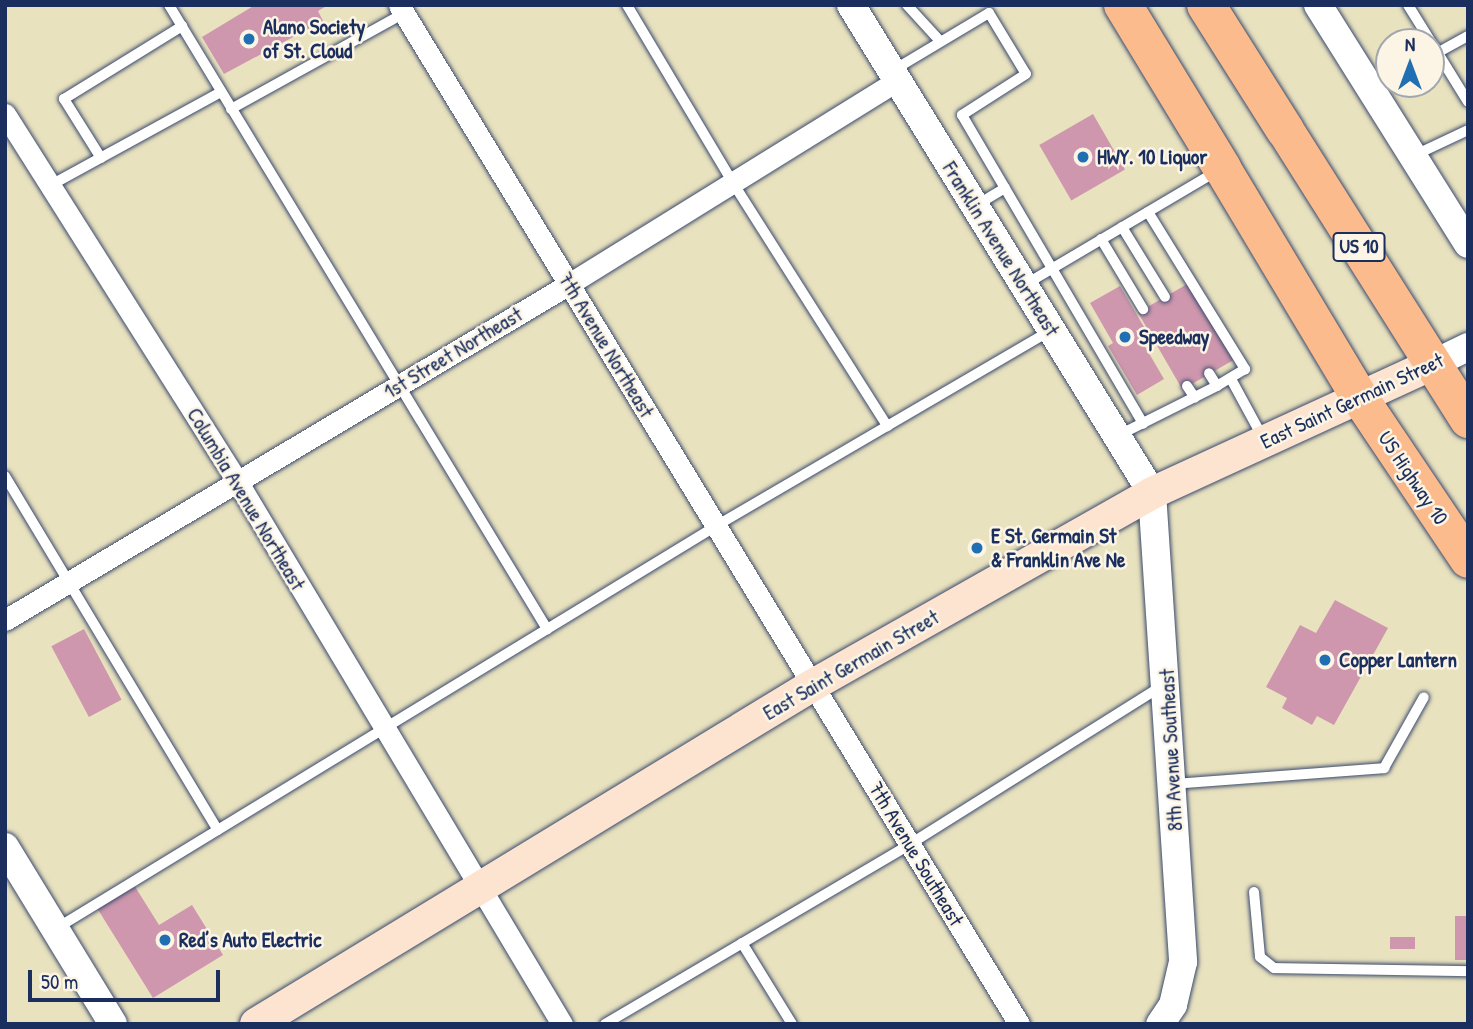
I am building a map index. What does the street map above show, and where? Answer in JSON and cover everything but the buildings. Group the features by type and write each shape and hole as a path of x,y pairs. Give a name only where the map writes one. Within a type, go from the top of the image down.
{"highway":[{"path":"1122,5 1222,168"},
{"name":"US 10","path":"1206,5 1468,419"},
{"name":"US Highway 10","path":"1222,168 1359,397 1468,559"}],"main road":[{"name":"East Saint Germain Street","path":"256,1024 813,685 1152,494 1433,364"}],"street":[{"name":"Franklin Avenue Northeast","path":"851,5 1152,494"},
{"path":"1318,5 1468,244"},
{"name":"7th Avenue Northeast","path":"401,9 813,685"},
{"name":"1st Street Northeast","path":"5,620 569,284 733,183 894,76"},
{"name":"Columbia Avenue Northeast","path":"5,114 237,481 478,889 562,1024"},
{"name":"East Saint Germain Street","path":"1433,364 1468,347"},
{"name":"8th Avenue Southeast","path":"1152,494 1167,682 1183,962 1166,1014"},
{"name":"7th Avenue Southeast","path":"813,685 1019,1024"},
{"path":"5,847 113,1024"}],"lane":[{"path":"169,5 547,629"},
{"path":"627,5 733,183 887,426"},
{"path":"907,5 939,40"},
{"path":"1408,5 1422,28"},
{"path":"231,109 401,9"},
{"path":"894,76 939,40 989,13 1026,74 961,115 1143,424"},
{"path":"101,158 64,99 181,26"},
{"path":"1445,49 1468,36"},
{"path":"1445,66 1468,102"},
{"path":"51,186 221,92"},
{"path":"1413,156 1468,130"},
{"path":"1023,285 1222,168"},
{"path":"975,206 1005,188"},
{"path":"1117,437 1231,379 1245,369 1148,212"},
{"path":"1122,227 1165,297"},
{"path":"1101,239 1143,309"},
{"path":"55,929 716,526 1051,330"},
{"path":"1209,373 1217,386"},
{"path":"1231,379 1265,441"},
{"path":"1188,386 1195,398"},
{"path":"5,476 218,830"},
{"path":"605,1024 909,844 1167,682"},
{"path":"1173,784 1384,768 1424,697"},
{"path":"1254,892 1260,957 1274,968 1468,971"},
{"path":"742,943 792,1024"}],"place":[{"name":"Alano Society of St. Cloud","path":"249,39"},
{"name":"HWY. 10 Liquor","path":"1083,157"},
{"name":"Speedway","path":"1125,337"},
{"name":"E St. Germain St & Franklin Ave Ne","path":"977,548"},
{"name":"Copper Lantern","path":"1325,660"},
{"name":"Red’s Auto Electric","path":"165,940"}]}
